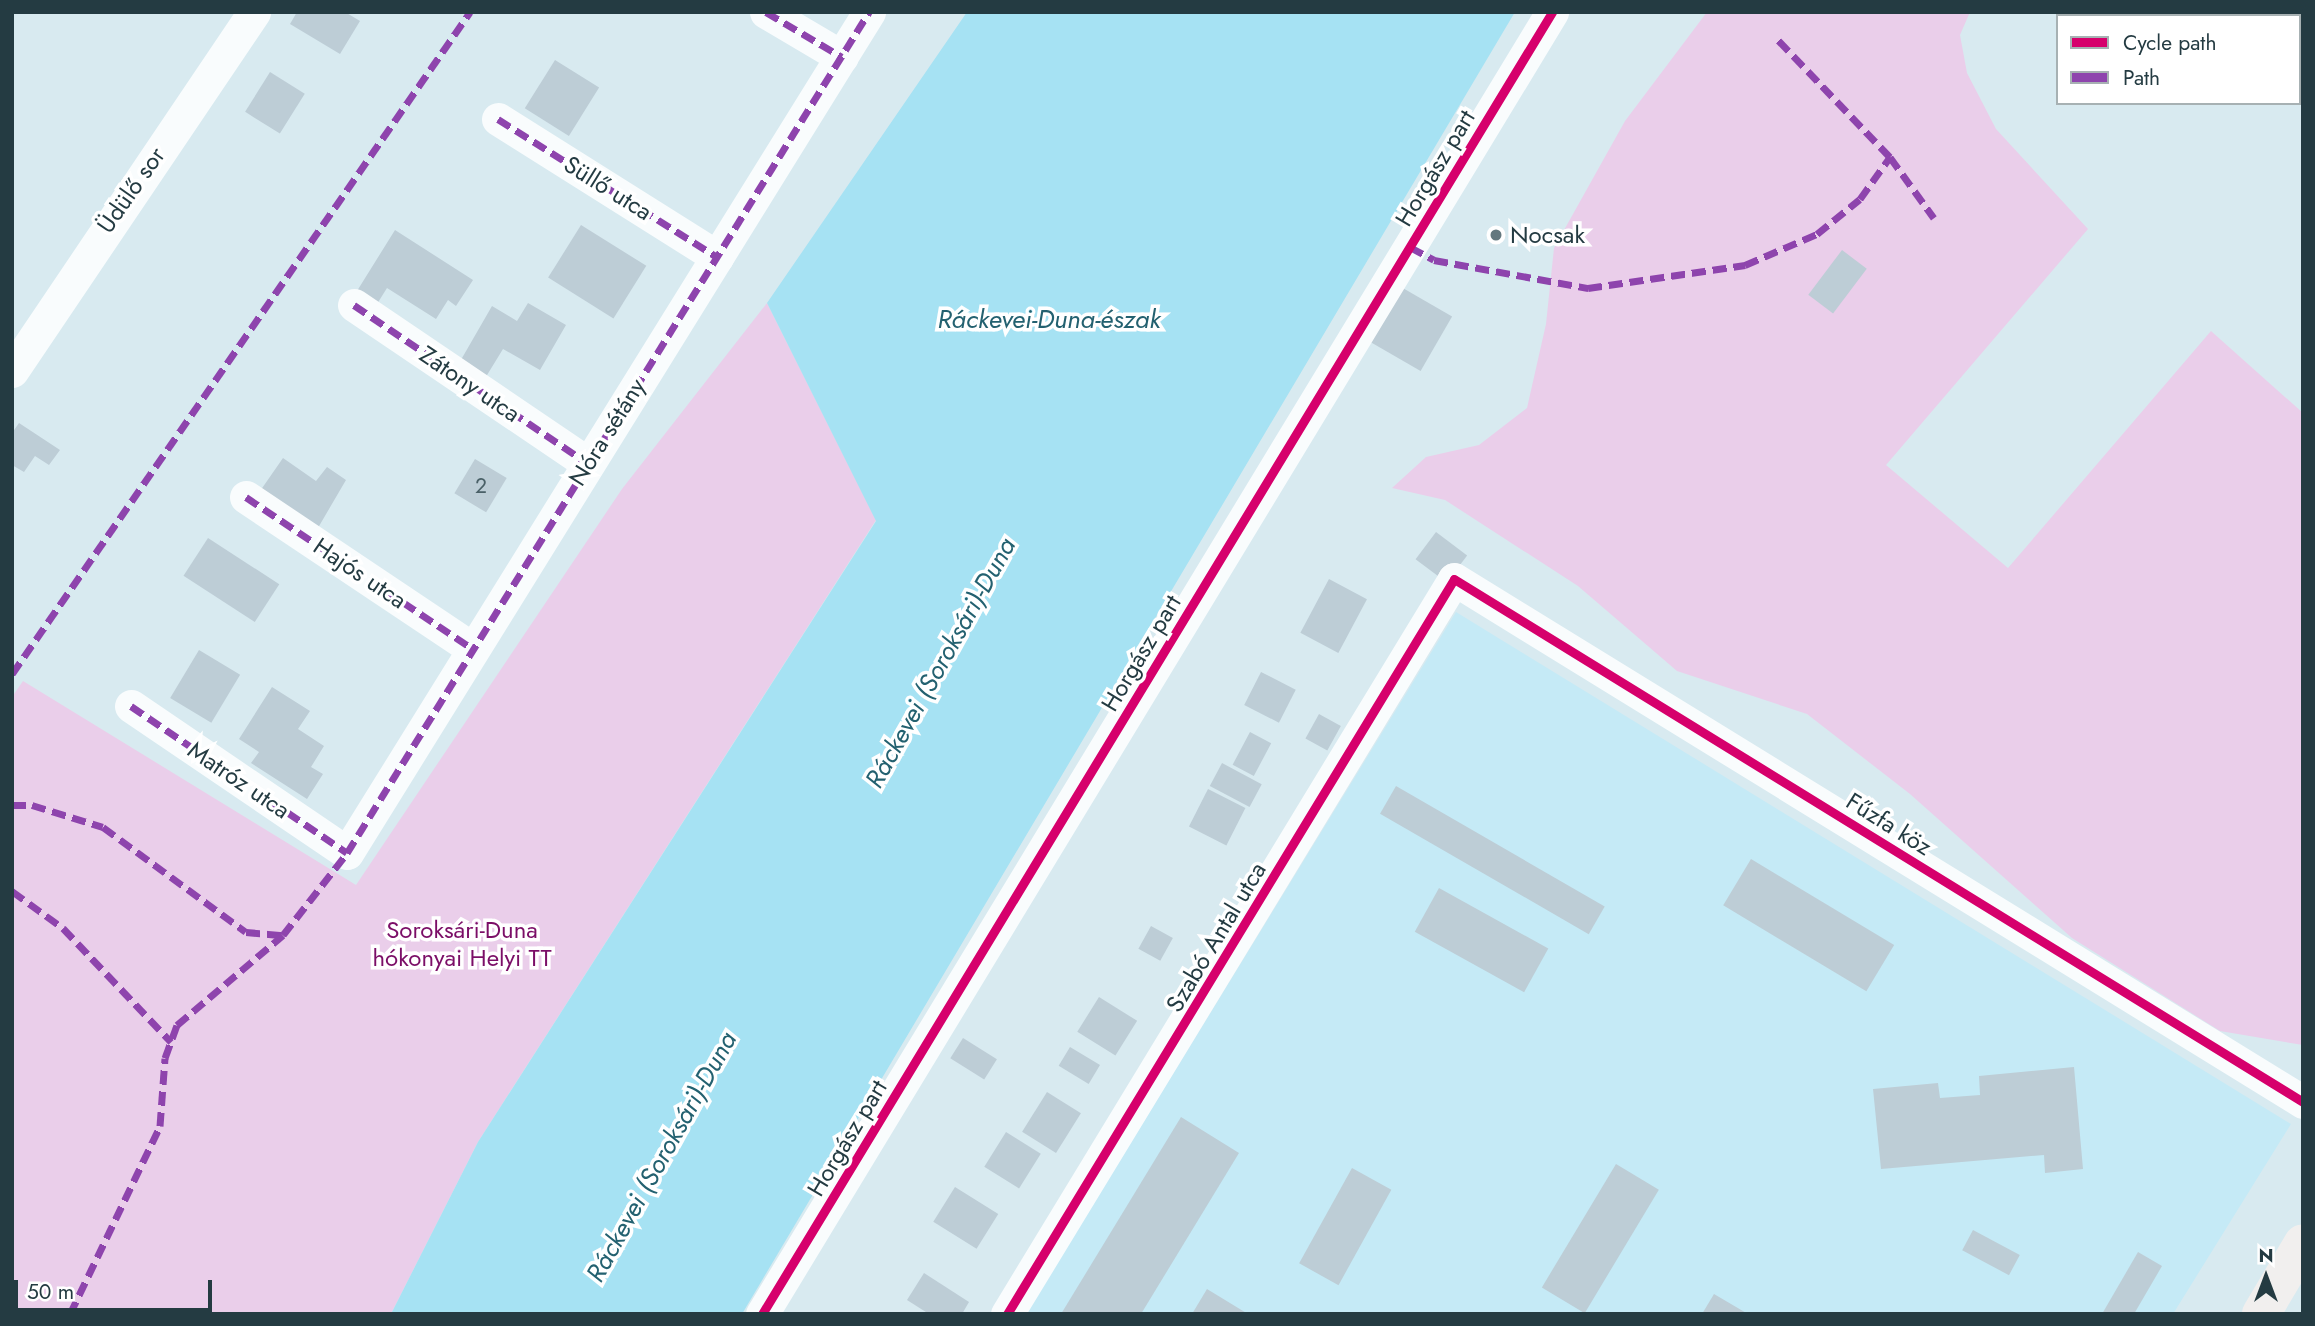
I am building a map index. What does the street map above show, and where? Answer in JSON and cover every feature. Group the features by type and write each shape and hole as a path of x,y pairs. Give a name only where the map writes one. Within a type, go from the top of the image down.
{"main road":[{"path":"2261,1314 2303,1243"}],"street":[{"name":"Üdülő sor","path":"12,371 254,12"},
{"path":"766,12 842,57"},
{"name":"Nóra sétány","path":"347,853 869,12"},
{"name":"Horgász part","path":"762,1314 1552,12"},
{"name":"Süllő utca","path":"498,119 717,257"},
{"name":"Zátony utca","path":"354,305 587,463"},
{"name":"Hajós utca","path":"246,497 473,649"},
{"name":"Fűzfa köz","path":"1454,579 2303,1102"},
{"name":"Szabó Antal utca","path":"1007,1314 1454,579"},
{"name":"Matróz utca","path":"131,706 347,853"}],"shaded area":[{"path":"1456,612 2291,1124 2173,1314 1026,1314"}],"green space":[{"path":"1707,12 1970,12 1960,35 1967,73 1996,129 2088,229 1886,465 2008,568 2211,331 2303,413 2303,1045 2220,1031 2072,938 1910,794 1807,714 1677,671 1578,586 1445,500 1392,488 1426,457 1479,445 1527,408 1546,324 1554,248 1625,121"},
{"name":"Soroksári-Duna hókonyai Helyi TT","path":"767,303 876,520 478,1142 391,1314 12,1314 12,697 23,681 356,885 622,489"}],"water":[{"name":"Ráckevei-Duna-észak","path":"967,12 1515,12 742,1314 391,1314 478,1142 876,521 767,303"}],"building":[{"path":"297,12 345,12 360,21 340,54 290,24"},
{"path":"555,60 599,88 569,136 525,108"},
{"path":"270,72 305,94 280,134 245,112"},
{"path":"581,225 646,266 613,318 548,278"},
{"path":"395,230 473,280 456,306 448,300 436,319 387,288 377,304 357,291"},
{"path":"1842,250 1867,269 1833,313 1808,295"},
{"path":"1401,287 1452,316 1421,371 1370,342"},
{"path":"528,303 566,325 540,370 503,349 484,380 458,365 492,306 517,321"},
{"path":"19,423 60,450 49,465 35,456 24,472 12,465 12,433"},
{"path":"283,458 316,481 327,467 346,480 315,533 258,494"},
{"path":"475,459 507,478 486,512 454,493"},
{"path":"1436,532 1467,555 1447,583 1416,559"},
{"path":"208,538 279,584 255,622 183,576"},
{"path":"1329,579 1367,599 1338,653 1300,633"},
{"path":"199,650 240,675 211,723 170,698"},
{"path":"1261,672 1296,690 1279,723 1244,705"},
{"path":"272,687 310,711 298,729 324,746 311,767 323,774 307,799 251,763 259,752 239,739"},
{"path":"1319,714 1341,726 1327,751 1305,738"},
{"path":"1250,732 1271,743 1254,776 1233,765"},
{"path":"1222,763 1262,784 1250,807 1210,786"},
{"path":"1396,786 1605,906 1589,934 1380,814"},
{"path":"1208,789 1245,808 1226,845 1189,826"},
{"path":"1751,859 1894,945 1866,991 1723,905"},
{"path":"1439,888 1548,949 1524,992 1415,932"},
{"path":"1151,926 1173,938 1160,961 1138,949"},
{"path":"1099,997 1137,1021 1115,1056 1077,1032"},
{"path":"963,1038 997,1059 984,1080 950,1058"},
{"path":"1070,1047 1100,1065 1089,1084 1059,1066"},
{"path":"2074,1067 2083,1169 2045,1173 2044,1155 1881,1169 1873,1089 1938,1083 1940,1098 1980,1095 1979,1076"},
{"path":"1047,1092 1081,1113 1056,1153 1022,1132"},
{"path":"1181,1117 1239,1153 1141,1314 1061,1314"},
{"path":"1006,1132 1041,1154 1019,1188 984,1167"},
{"path":"1616,1164 1659,1190 1585,1313 1542,1287"},
{"path":"1352,1168 1391,1190 1339,1285 1299,1263"},
{"path":"955,1187 998,1214 977,1249 933,1222"},
{"path":"1973,1230 2020,1255 2009,1275 1962,1250"},
{"path":"2138,1252 2162,1266 2134,1314 2102,1314"},
{"path":"924,1273 969,1302 962,1314 929,1314 907,1300"},
{"path":"1207,1289 1248,1314 1192,1314"},
{"path":"1714,1294 1748,1314 1702,1314"}],"marked path":[{"path":"12,674 470,12"},
{"path":"766,12 842,57"},
{"path":"70,1314 160,1126 165,1058 177,1025 283,935 347,853 869,12"},
{"path":"1410,247 1434,260 1588,288 1745,265 1817,234 1860,199 1890,157 1778,40"},
{"path":"498,119 717,257"},
{"path":"1890,157 1934,218"},
{"path":"354,305 587,463"},
{"path":"246,497 473,649"},
{"path":"131,706 347,853"},
{"path":"12,805 32,805 103,827 246,932 283,935"},
{"path":"12,891 63,928 171,1042"}],"cycle path":[{"path":"762,1314 1552,12"},
{"path":"1007,1314 1454,579 2303,1102"}],"place":[{"name":"Nocsak","path":"1496,235"}],"water label":[{"name":"Ráckevei (Soroksári)-Duna","path":"941,663"},
{"name":"Ráckevei (Soroksári)-Duna","path":"662,1157"}]}
